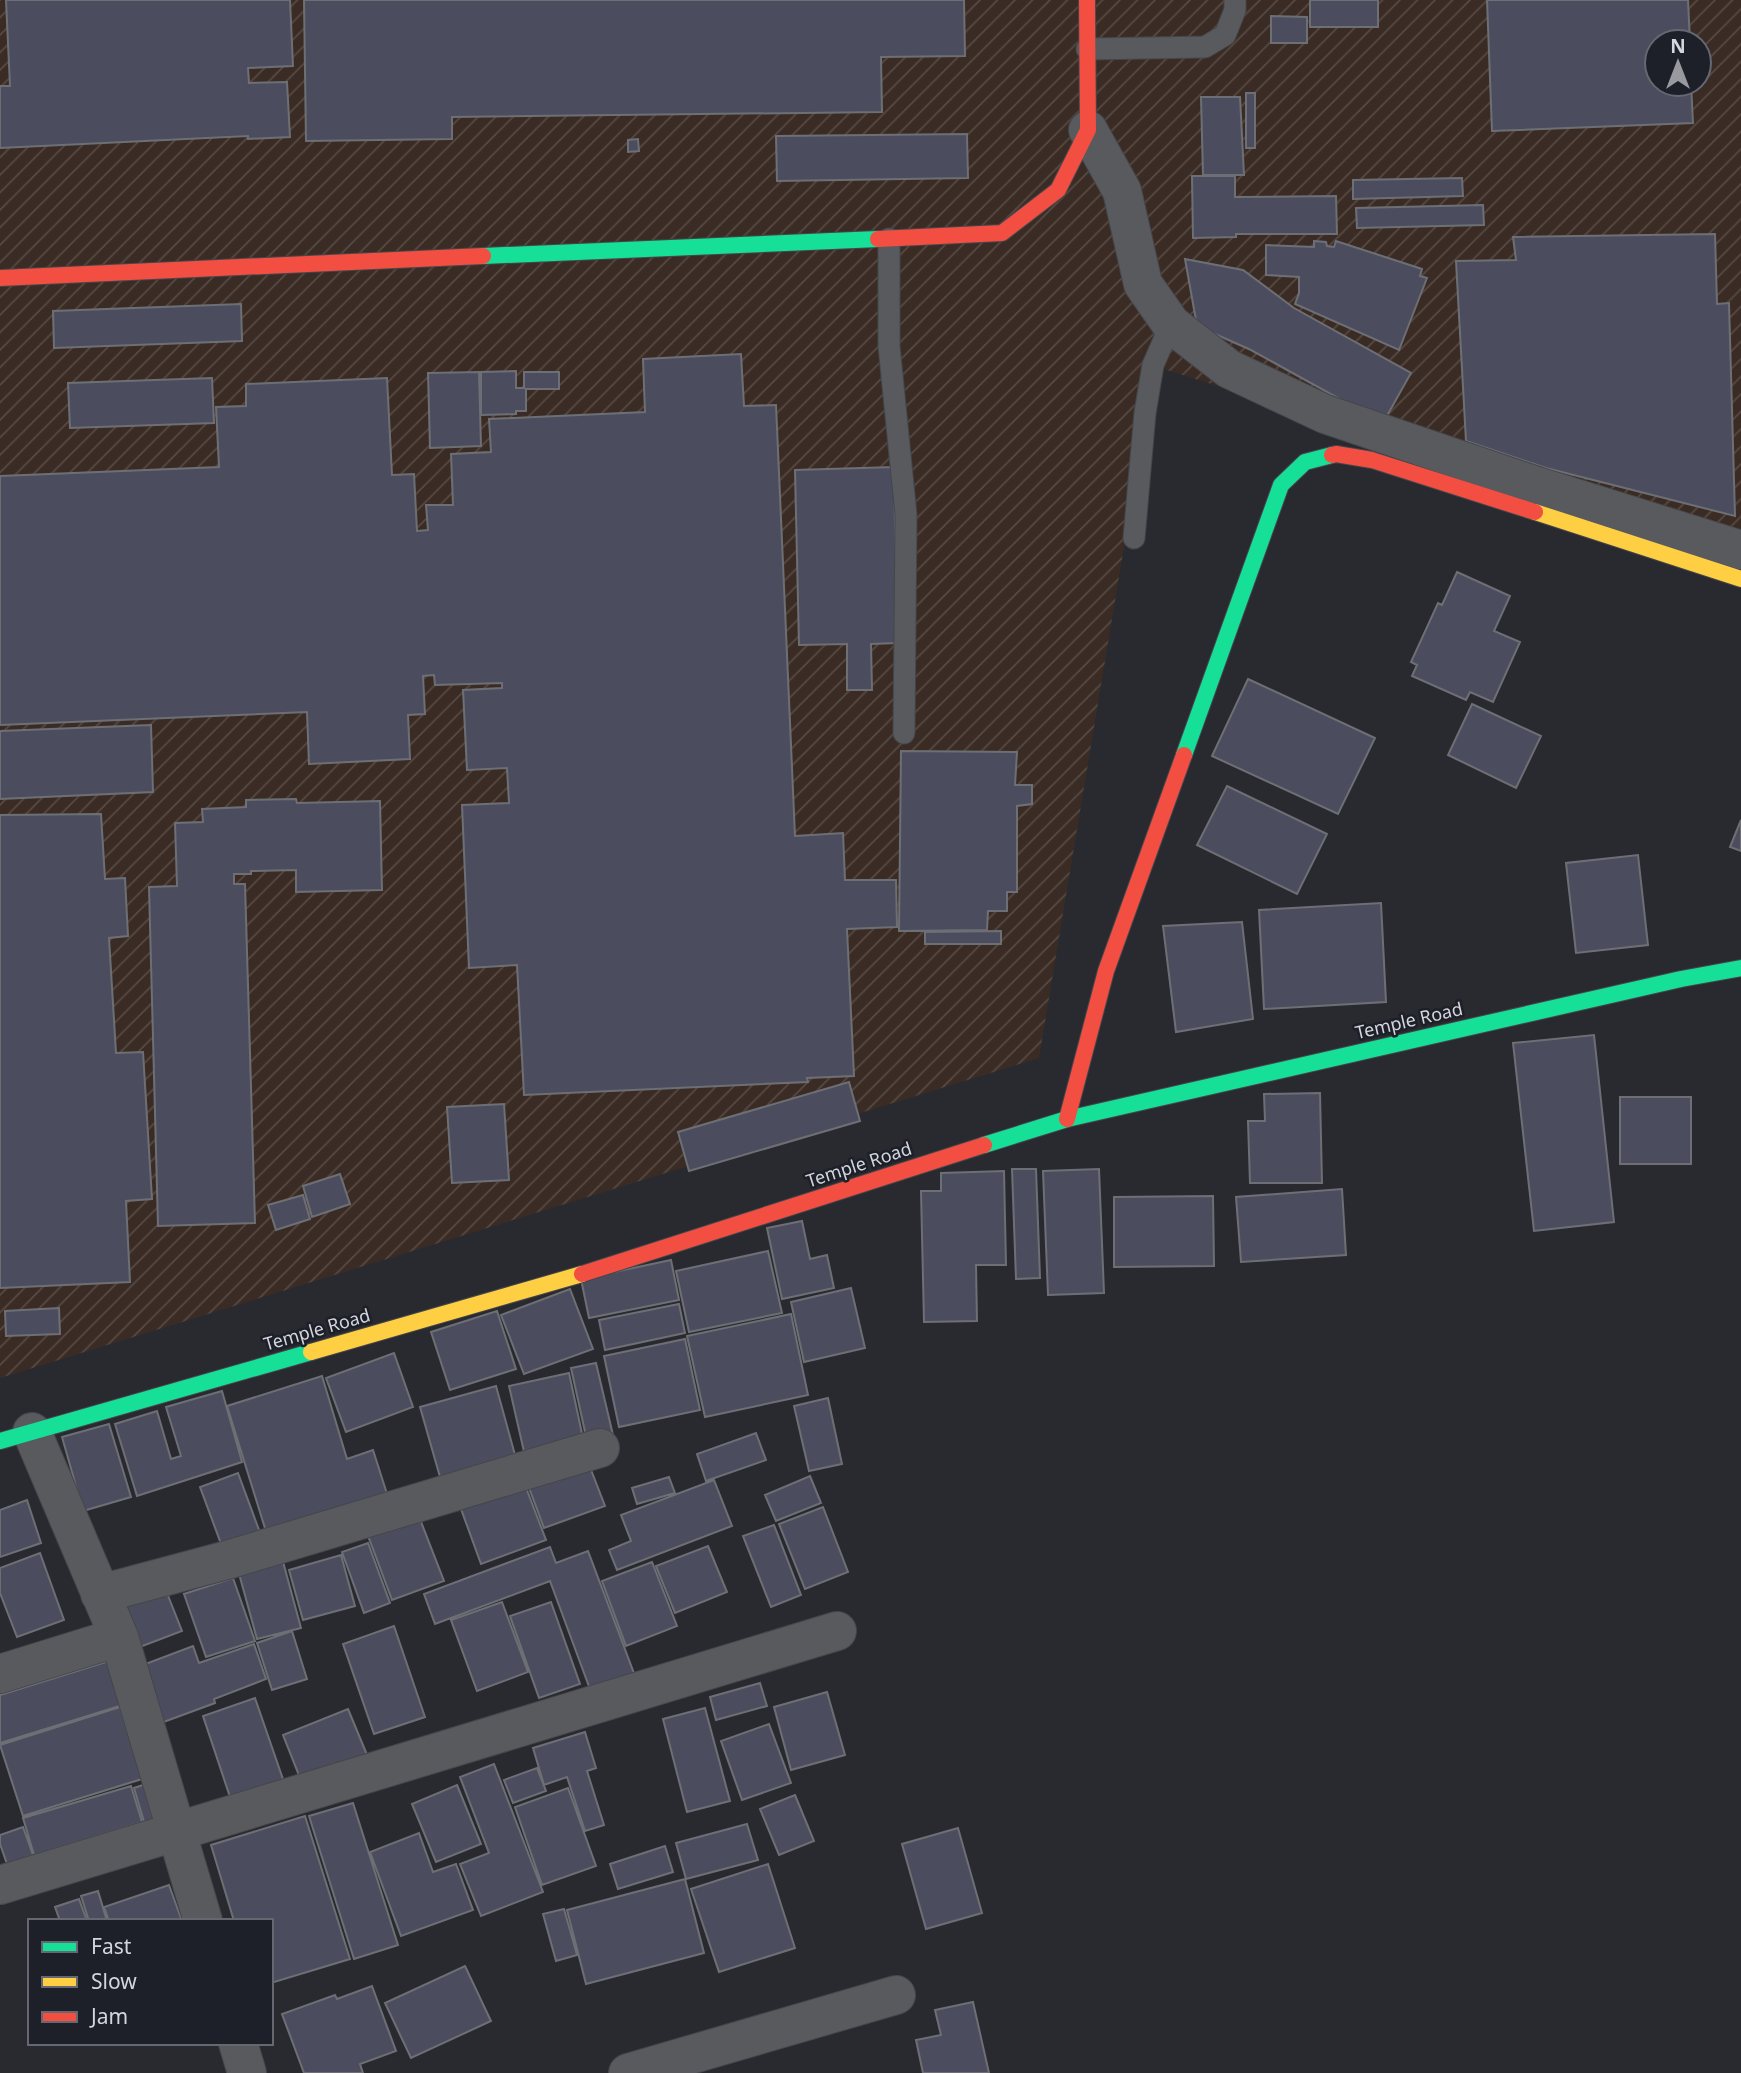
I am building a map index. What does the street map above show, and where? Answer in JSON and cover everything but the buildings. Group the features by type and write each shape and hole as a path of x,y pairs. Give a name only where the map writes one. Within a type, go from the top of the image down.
{"street":[{"path":"0,278 1002,233 1058,190 1088,130 1087,0"},
{"path":"1088,130 1122,191 1143,284 1171,324 1229,369 1325,414 1537,486 1741,550"},
{"path":"1067,1119 1106,971 1281,485 1305,462 1336,454 1373,460 1741,579"},
{"name":"Temple Road","path":"16,1437 583,1274 1067,1119 1681,979 1741,968"},
{"path":"16,1437 100,1594 119,1637 202,1919"},
{"path":"100,1594 227,1560 600,1448"},
{"path":"0,1885 837,1631"},
{"path":"0,1674 119,1637"},
{"path":"628,2073 896,1994"},
{"path":"239,2045 247,2073"}],"lane":[{"path":"1087,49 1205,47 1225,35 1235,10 1235,0"},
{"path":"888,239 889,346 906,515 904,733"},
{"path":"1134,538 1145,413 1153,365 1171,324"}],"shaded area":[{"path":"0,0 1741,0 1741,550 1154,366 1039,1058 0,1378"}],"traffic: fast":[{"path":"483,256 878,239"},
{"path":"1184,755 1281,485 1305,462 1332,455"},
{"path":"984,1145 1067,1119 1681,979 1741,968"},
{"path":"0,1441 311,1352"}],"traffic: slow":[{"path":"1535,512 1741,579"},
{"path":"311,1352 582,1274"}],"traffic: jam":[{"path":"878,239 1002,233 1058,190 1088,130 1087,0"},
{"path":"0,278 483,256"},
{"path":"1332,455 1372,460 1535,512"},
{"path":"1067,1119 1106,971 1184,755"},
{"path":"582,1274 984,1145"}]}
